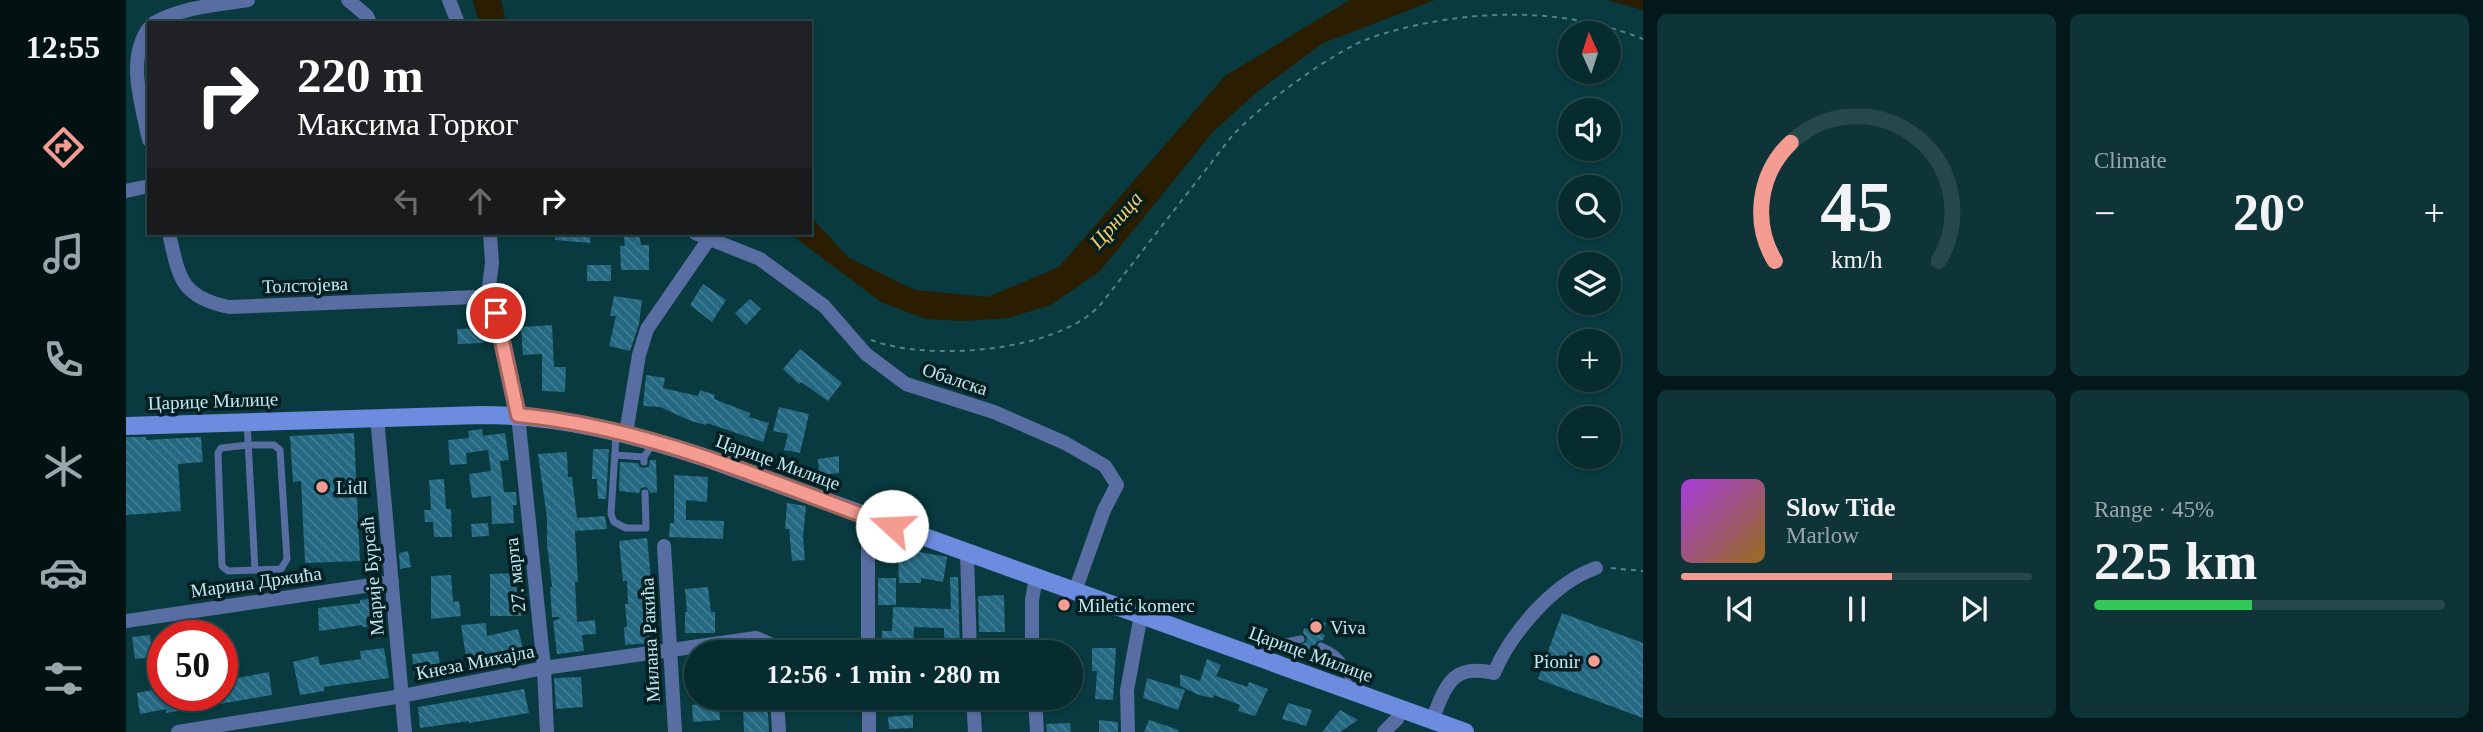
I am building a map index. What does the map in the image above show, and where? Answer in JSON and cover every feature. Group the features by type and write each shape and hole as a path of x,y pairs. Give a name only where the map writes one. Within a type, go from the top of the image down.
{"main road":[{"name":"Царице Милице","path":"126,426 518,415 621,432 655,440 1465,732"}],"street":[{"path":"157,21 169,14 190,9 248,0"},
{"path":"348,0 356,5 368,21"},
{"path":"449,0 457,21"},
{"path":"147,30 142,36 137,53 135,74 147,131"},
{"path":"126,191 147,186"},
{"name":"Толстојева","path":"169,235 176,263 188,290 198,298 229,307 477,297 488,294"},
{"path":"488,294 492,263 490,235"},
{"path":"621,432 646,329 702,236"},
{"name":"Обалска","path":"702,236 760,259 824,306 866,354 906,384 994,412 1065,443 1105,466 1116,485 1104,510 1075,592"},
{"name":"27. марта","path":"488,294 496,313 518,415 544,668 547,732"},
{"name":"Марије Бурсаћ","path":"377,417 405,732"},
{"path":"868,517 868,640"},
{"name":"Милана Ракића","path":"664,546 675,732"},
{"path":"967,553 970,640"},
{"path":"1432,720 1445,688 1456,677 1463,671 1477,669 1494,673 1501,655 1540,605 1577,578 1596,568"},
{"path":"1032,640 1035,577"},
{"name":"Марина Држића","path":"126,621 392,582"},
{"path":"1128,732 1127,690 1141,615"},
{"name":"Кнеза Михајла","path":"744,640 761,640"},
{"name":"Кнеза Михајла","path":"178,732 402,696 544,668 684,650"},
{"path":"1384,732 1401,709"},
{"path":"778,710 779,732"},
{"path":"869,710 869,732"},
{"path":"974,710 975,732"},
{"path":"1036,710 1037,732"}],"lane":[{"path":"247,421 255,570"},
{"path":"621,432 615,455 611,514 614,523 626,528 646,527 645,493"},
{"path":"615,455 644,460 655,440"},
{"path":"248,445 274,445 280,450 287,559 281,569 228,572 222,566 218,453 221,449 248,445"},
{"path":"1260,658 1271,645 1301,639"},
{"path":"1321,646 1333,651 1346,665 1349,674 1348,689"}],"path":[{"path":"853,339 865,338 903,348 991,349 1041,338 1080,323 1091,316 1101,304 1249,118 1331,58 1358,43 1389,32 1458,16 1506,14 1594,23 1643,39"},
{"path":"1596,568 1643,571"}],"water":[{"path":"473,0 501,0 506,21 478,21"},
{"name":"Црница","path":"1350,0 1435,0 1323,43 1258,91 1213,132 1100,271 1051,305 1008,318 964,321 926,319 881,302 792,235 812,235 812,218 849,258 915,290 988,297 1059,267 1225,76"},
{"path":"1607,0 1643,0 1643,10"}],"building":[{"path":"555,235 591,235 590,243 555,240"},
{"path":"623,235 639,235 641,245 649,245 649,270 621,270 620,246 625,246"},
{"path":"587,265 611,265 611,281 587,281"},
{"path":"703,284 726,300 712,322 690,305"},
{"path":"614,296 642,300 639,324 630,351 609,346 616,316 610,316"},
{"path":"750,299 761,309 746,325 735,313"},
{"path":"552,325 554,367 566,367 565,392 542,391 542,354 523,355 521,327"},
{"path":"483,328 483,343 458,344 457,329"},
{"path":"800,349 842,383 828,401 801,382 799,384 783,369"},
{"path":"646,375 665,378 663,388 698,396 700,390 715,395 714,399 750,413 749,417 769,423 763,442 707,423 706,425 691,421 660,407 643,406"},
{"path":"779,407 809,414 800,453 784,450 788,434 773,431"},
{"path":"482,429 483,436 505,433 509,460 500,461 504,492 516,492 517,505 513,505 514,523 492,524 491,496 472,498 469,474 491,471 488,450 466,453 467,464 450,465 448,440 469,438 468,431"},
{"path":"354,433 360,561 305,563 301,481 293,482 290,436"},
{"path":"126,437 146,437 146,440 201,437 203,462 178,464 181,511 126,515"},
{"path":"593,449 609,449 606,499 598,499 597,479 592,479"},
{"path":"567,452 568,477 572,477 577,518 605,516 607,529 575,531 577,622 595,620 596,634 582,635 584,651 557,654 553,621 559,617 552,617 547,518 538,454"},
{"path":"839,456 839,473 819,475 818,459"},
{"path":"650,460 656,460 657,492 651,493 646,487 641,488 639,493 619,491 620,462 638,463 645,468 649,466"},
{"path":"674,475 708,477 707,502 686,500 686,520 724,521 723,539 669,537 670,523 674,523"},
{"path":"444,479 446,509 451,509 452,537 434,537 433,522 425,522 424,510 431,510 429,480"},
{"path":"787,503 806,506 803,537 805,560 792,561 789,529 785,529"},
{"path":"488,523 489,536 472,537 471,524"},
{"path":"647,538 655,617 650,618 650,643 625,645 627,581 623,581 619,541"},
{"path":"408,551 411,567 400,569 399,553"},
{"path":"920,552 947,557 943,582 921,578 921,583 899,583 898,553"},
{"path":"515,573 517,596 522,596 521,616 490,616 490,574"},
{"path":"451,575 453,602 459,601 461,616 431,619 431,576"},
{"path":"950,577 958,577 960,640 944,640 944,628 914,627 913,640 882,640 882,631 892,631 893,607 951,609"},
{"path":"878,578 896,578 896,605 878,605"},
{"path":"708,587 711,612 715,612 715,633 685,633 685,589"},
{"path":"1004,595 1005,632 979,632 978,596"},
{"path":"377,598 379,610 384,609 385,625 319,631 318,608"},
{"name":"Pionir","path":"1562,613 1643,643 1643,718 1538,679"},
{"path":"1311,618 1326,623 1323,640 1315,644 1319,653 1298,646 1306,642 1304,628 1308,629"},
{"path":"486,623 487,636 518,629 525,656 468,670 461,625"},
{"path":"147,635 147,658 135,659 132,637"},
{"path":"384,648 389,678 324,687 324,691 300,695 293,662 318,656 320,665 361,659 360,651"},
{"path":"1092,648 1116,648 1113,700 1095,699 1097,671 1092,671"},
{"path":"438,651 441,672 414,675 412,654"},
{"path":"1207,659 1221,665 1216,676 1247,687 1249,682 1268,689 1255,716 1238,711 1240,705 1214,695 1213,698 1199,695 1180,686 1180,674 1200,681"},
{"path":"269,672 272,695 238,701 238,678"},
{"path":"581,677 583,707 556,709 554,678"},
{"path":"1147,678 1185,690 1178,710 1143,698"},
{"path":"524,689 529,713 420,728 418,707"},
{"path":"147,691 147,711 156,711 140,714 137,693"},
{"path":"1288,703 1312,710 1306,726 1282,719"},
{"path":"692,710 719,710 720,720 693,722"},
{"path":"743,710 768,710 769,732 744,732"},
{"path":"1340,710 1358,720 1340,732 1322,732"},
{"path":"913,715 913,728 889,729 888,717"},
{"path":"1099,720 1118,722 1118,732 1099,732"},
{"path":"1149,720 1179,730 1144,732"},
{"path":"1070,723 1071,732 1047,732 1046,724"}],"place":[{"name":"Lidl","path":"322,487"},
{"name":"Miletić komerc","path":"1064,605"},
{"name":"Viva","path":"1316,627"},
{"name":"Pionir","path":"1594,661"}],"route":[{"path":"496,313 518,415 590,425 655,440 892,526"}]}
